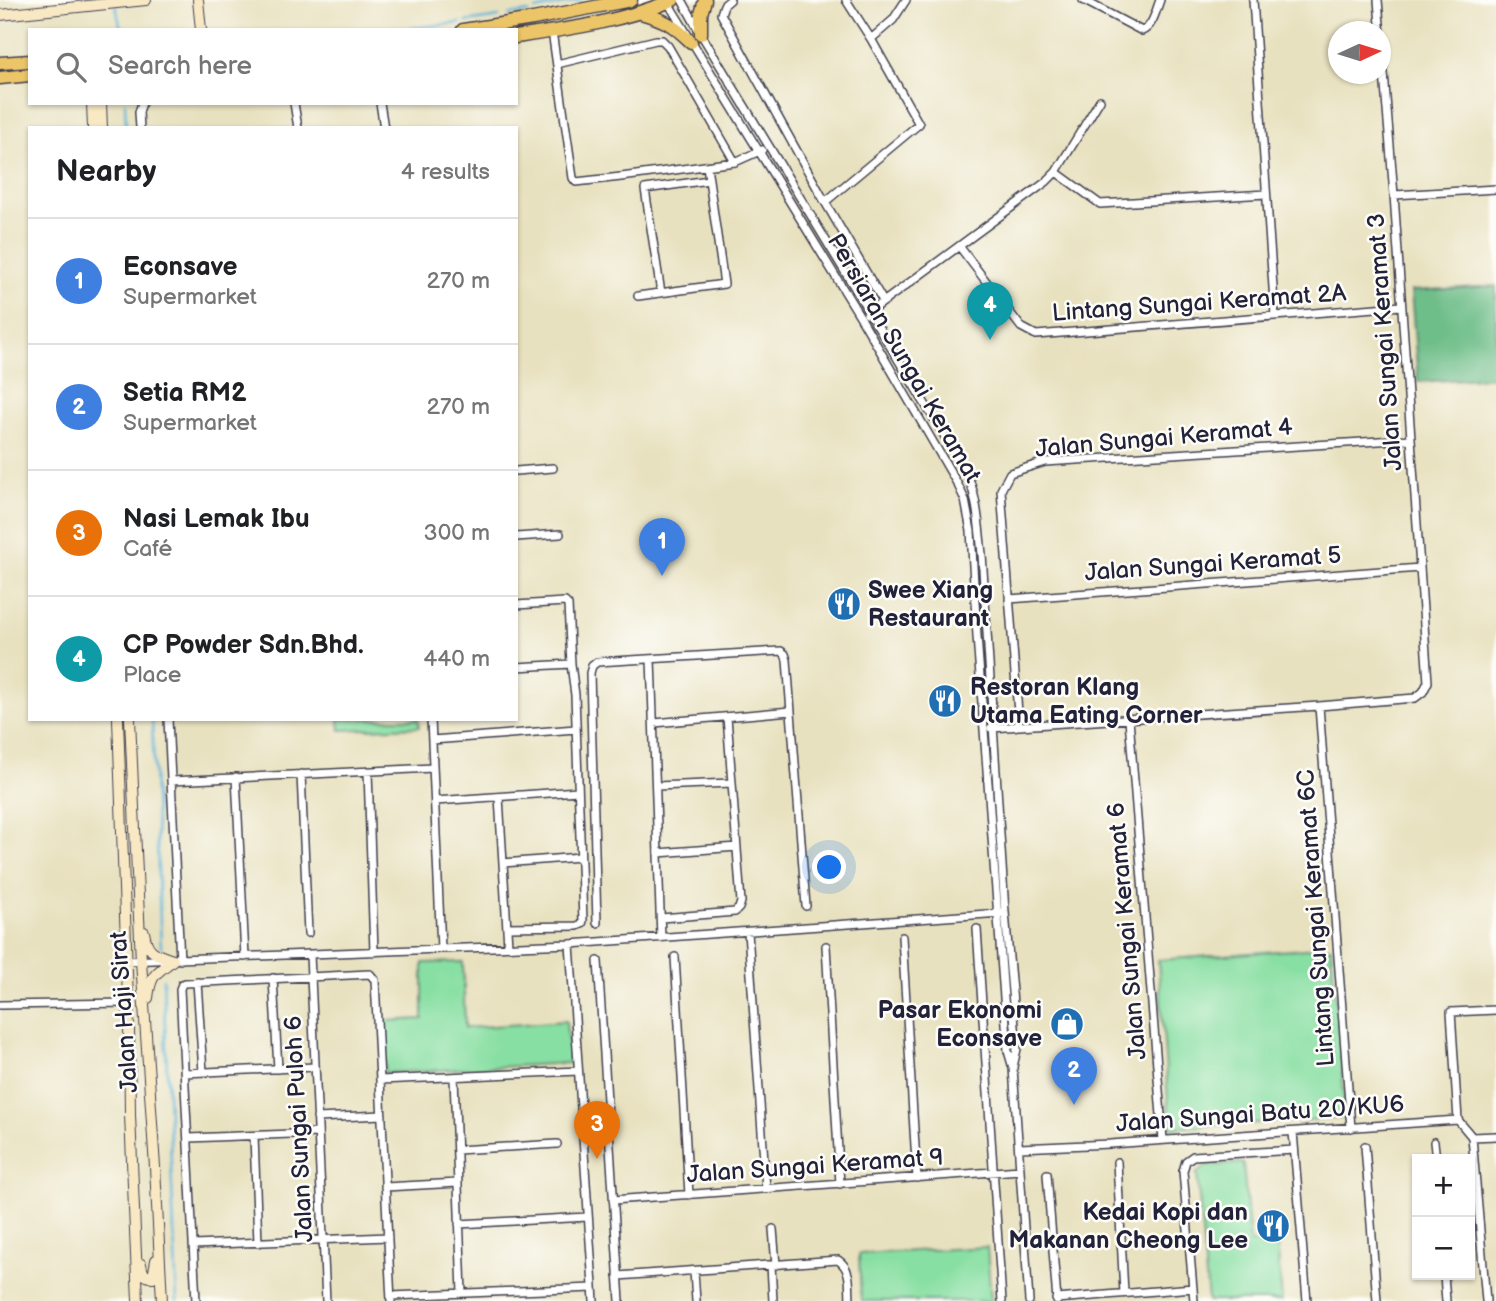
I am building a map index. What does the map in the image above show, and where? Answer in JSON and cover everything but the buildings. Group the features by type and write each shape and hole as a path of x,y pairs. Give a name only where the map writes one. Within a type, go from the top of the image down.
{"highway":[{"path":"476,28 631,0"},
{"path":"641,12 662,19 696,38 705,0"},
{"path":"518,37 641,12 669,1"},
{"path":"0,63 28,61"},
{"path":"0,78 28,75"}],"main road":[{"path":"0,15 146,0"},
{"path":"198,0 201,28"},
{"path":"92,105 93,126"},
{"path":"101,105 102,126"},
{"name":"Jalan Haji Sirat","path":"118,721 138,1301"},
{"name":"Jalan Haji Sirat","path":"130,721 141,961 162,1301"},
{"path":"136,861 148,949 176,960"},
{"path":"147,1052 149,983 155,973 176,960"},
{"path":"136,1229 141,1266 144,1274 150,1277 155,1270 158,1225"}],"street":[{"name":"Persiaran Sungai Keramat","path":"682,0 696,38 759,152 861,318 965,500 971,531 984,729 1001,913"},
{"path":"730,0 724,5 721,14 883,301"},
{"path":"825,202 919,124 846,0"},
{"path":"871,39 893,20 906,0"},
{"path":"1083,0 1143,31 1150,27 1160,0"},
{"path":"1253,0 1275,316"},
{"name":"Jalan Sungai Keramat 3","path":"1320,706 1415,698 1429,682 1378,0"},
{"name":"Persiaran Sungai Keramat","path":"669,1 769,146 961,463 973,491 981,544 993,728 1008,1051 1013,1068 1029,1301"},
{"path":"552,31 573,178 576,182 736,162 769,146"},
{"path":"557,64 662,40 736,162"},
{"path":"861,318 1046,182 1056,172 1100,100"},
{"path":"140,126 141,105"},
{"path":"294,105 298,126"},
{"path":"380,105 384,126"},
{"path":"638,296 723,284 707,166"},
{"path":"1056,172 1100,204 1266,194"},
{"path":"661,293 645,190 709,180"},
{"path":"1394,195 1496,189"},
{"name":"Lintang Sungai Keramat 2A","path":"959,246 1021,327 1036,335 1401,306"},
{"name":"Jalan Sungai Keramat 4","path":"1019,726 1001,490 1010,473 1045,462 1410,439"},
{"path":"518,471 553,468"},
{"path":"518,537 560,534"},
{"name":"Jalan Sungai Keramat 5","path":"1009,599 1420,568"},
{"path":"507,927 582,924 575,695 570,664 569,609 566,603 518,605"},
{"path":"597,923 590,673 597,662 781,651 785,654 806,906"},
{"path":"652,659 661,938"},
{"path":"518,667 570,664"},
{"path":"984,729 1320,706"},
{"name":"Lintang Sungai Keramat 6C","path":"1320,706 1351,1128"},
{"path":"654,723 791,711"},
{"path":"661,918 735,912 741,902 727,716"},
{"name":"Jalan Sungai Keramat 6","path":"1129,719 1163,1140"},
{"path":"168,721 176,960"},
{"path":"431,721 442,949"},
{"path":"432,740 576,729"},
{"path":"171,781 433,768"},
{"path":"368,771 374,952"},
{"path":"301,774 308,933"},
{"path":"236,777 244,957"},
{"path":"656,786 732,783"},
{"path":"435,801 578,791"},
{"path":"499,797 508,946"},
{"path":"658,853 737,847"},
{"path":"503,863 580,857"},
{"path":"126,961 569,944 1001,913"},
{"path":"977,929 1002,1301"},
{"path":"748,932 766,1189"},
{"path":"902,937 917,1178"},
{"path":"569,944 594,1301"},
{"path":"826,946 840,1184"},
{"name":"Jalan Sungai Puloh 6","path":"310,955 326,1301"},
{"path":"675,957 689,1195"},
{"path":"598,961 620,1301"},
{"path":"196,1301 180,989 182,984 370,974 376,980 391,1298 462,1293 485,1297 593,1288"},
{"path":"273,978 278,1069"},
{"path":"197,982 203,1072"},
{"path":"0,1005 128,1003"},
{"path":"1486,1301 1472,1137 1458,1120 1451,1012 1496,1010"},
{"path":"185,1073 315,1067"},
{"path":"380,1080 578,1071"},
{"path":"454,1077 462,1293"},
{"path":"317,1118 382,1115"},
{"name":"Jalan Sungai Batu 20/KU6","path":"1019,1148 1458,1120"},
{"path":"1293,1132 1307,1301"},
{"path":"189,1138 318,1133"},
{"path":"254,1136 258,1242"},
{"path":"1472,1137 1496,1136"},
{"path":"1434,1142 1435,1154"},
{"path":"457,1150 557,1144"},
{"path":"1366,1146 1377,1301"},
{"path":"1194,1301 1183,1171 1186,1161 1193,1156 1294,1150"},
{"path":"1117,1162 1124,1293"},
{"name":"Jalan Sungai Keramat 9","path":"613,1200 1020,1170"},
{"path":"1048,1174 1057,1300 1193,1288"},
{"path":"385,1187 458,1183"},
{"path":"460,1224 589,1216"},
{"path":"773,1229 774,1301"},
{"path":"194,1245 388,1237"},
{"path":"618,1276 838,1261 845,1265 848,1273 850,1301"},
{"path":"694,1271 696,1301"},
{"path":"1444,1280 1446,1301"}],"green space":[{"path":"1496,286 1496,377 1418,382 1411,291"},
{"path":"339,721 418,721 419,727 340,730"},
{"path":"1331,947 1346,1118 1170,1128 1158,960"},
{"path":"463,962 465,1028 566,1021 570,1063 385,1073 385,1021 423,1019 423,963"},
{"path":"1243,1163 1250,1243 1277,1241 1282,1301 1208,1301 1197,1173 1206,1166"},
{"path":"987,1247 991,1301 861,1301 859,1254"}],"waterway":[{"path":"536,10 581,0"},
{"path":"116,6 121,28"},
{"path":"509,15 529,12"},
{"path":"466,22 499,17"},
{"path":"411,28 460,23"},
{"path":"125,105 126,126"},
{"path":"152,721 161,947"},
{"path":"163,979 177,1301"}],"place":[{"name":"CP Powder Sdn.Bhd.","path":"990,340"},
{"name":"Econsave","path":"662,576"},
{"name":"Swee Xiang Restaurant","path":"844,604"},
{"name":"Restoran Klang Utama Eating Corner","path":"945,701"},
{"name":"Pasar Ekonomi Econsave","path":"1067,1024"},
{"name":"Setia RM2","path":"1074,1105"},
{"name":"Nasi Lemak Ibu","path":"597,1159"},
{"name":"Kedai Kopi dan Makanan Cheong Lee","path":"1273,1226"}]}
